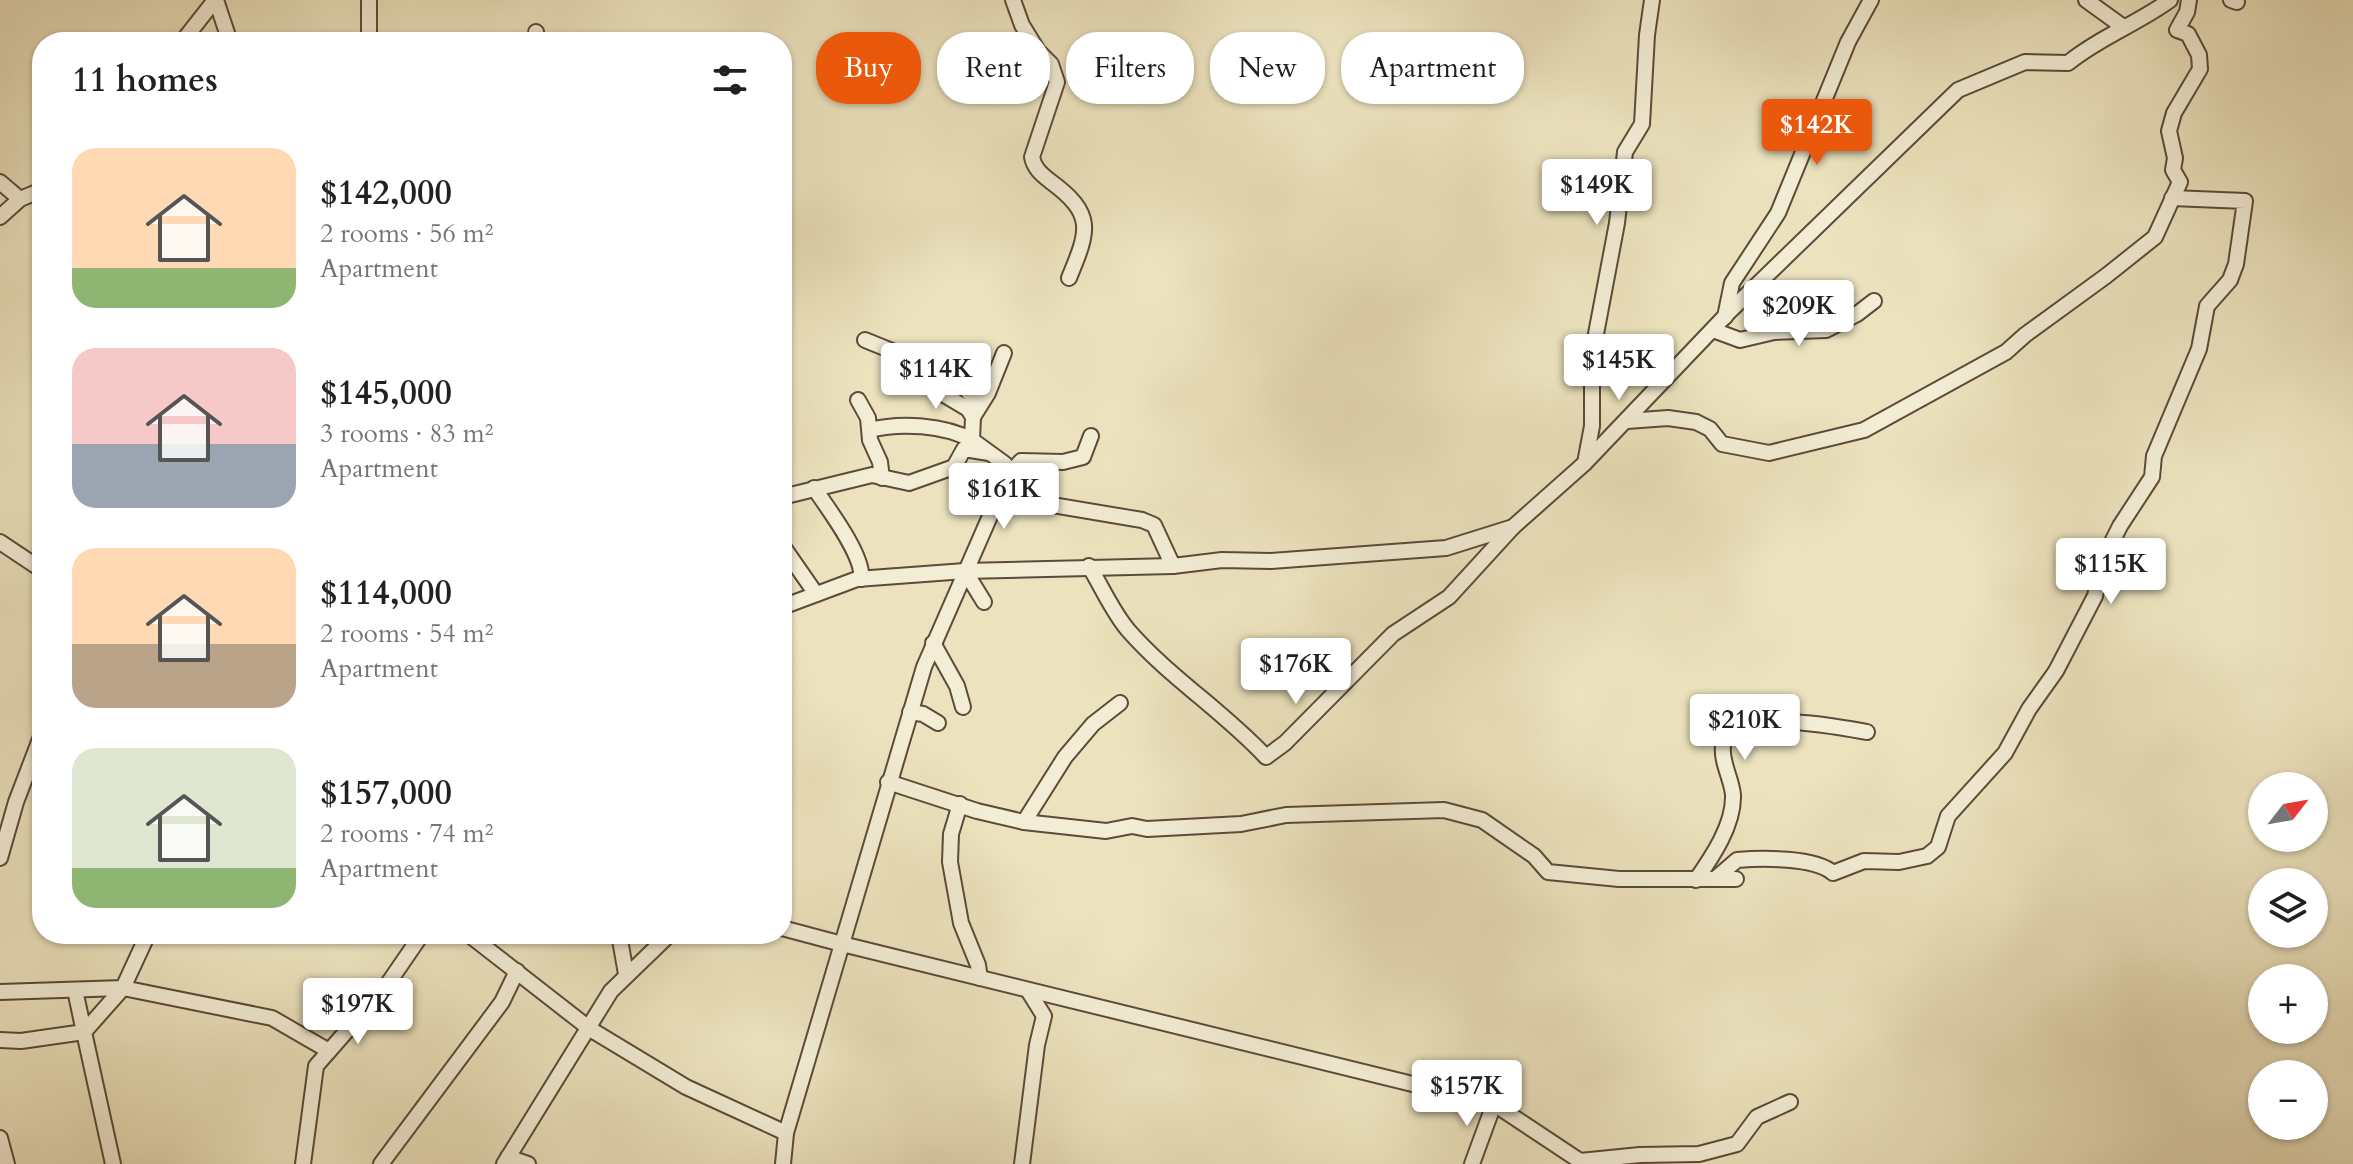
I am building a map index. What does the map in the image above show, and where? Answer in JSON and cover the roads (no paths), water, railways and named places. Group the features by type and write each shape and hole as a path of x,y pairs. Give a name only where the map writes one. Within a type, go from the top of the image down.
{"street":[{"path":"190,32 216,0"},
{"path":"216,0 227,32"},
{"path":"368,32 369,0"},
{"path":"1013,0 1022,25 1038,51 1051,64 1057,82 1032,157 1034,166 1068,193 1079,206 1086,222 1085,235 1069,278"},
{"path":"1585,463 1592,426 1592,355 1617,223 1625,152 1642,124 1652,0"},
{"path":"1725,317 1732,283 1778,213 1848,42 1871,0"},
{"path":"2086,0 2122,26"},
{"path":"1089,566 1129,630 1153,656 1223,714 1266,757 1285,743 1393,634 1449,597 1513,527 1585,463 1725,317 1958,90 2025,62 2068,63 2094,42 2103,41 2122,26 2150,15 2170,0"},
{"path":"1627,421 1668,418 1696,422 1710,429 1722,444 1769,453 1864,430 2006,352 2155,237 2180,182 2173,170 2175,158 2169,131 2174,113 2200,69 2199,55 2188,34 2177,30 2187,12 2189,0"},
{"path":"0,182 20,199"},
{"path":"0,217 20,199 32,194"},
{"path":"1715,879 1737,860 1807,861 1823,865 1833,873 1864,861 1899,862 1927,856 1938,847 1948,816 1980,784 2012,741 2075,638 2086,609 2095,596 2102,562 2120,526 2152,477 2154,456 2176,397 2199,349 2207,306 2230,280 2236,264 2245,201 2172,198"},
{"path":"1713,330 1740,340 1774,332 1826,330 1874,301"},
{"path":"865,340 897,353 926,384 968,409 973,417"},
{"path":"973,417 988,393 1004,353"},
{"path":"792,494 872,475 909,483 954,467 968,444 973,417 972,397 957,378"},
{"path":"858,400 868,418 872,449 880,462 882,478"},
{"path":"870,430 928,426 953,430 968,444 1005,464 1008,475"},
{"path":"783,1164 786,1133 888,782 933,643 1008,475 1021,461 1063,462 1083,457 1091,436"},
{"path":"848,481 851,475 868,465 867,454 872,449"},
{"path":"814,488 857,556 863,569 861,579"},
{"path":"999,496 1142,520 1154,525 1173,566"},
{"path":"792,603 861,579 965,571 1173,566 1222,560 1271,561 1446,548 1513,527"},
{"path":"0,542 32,563"},
{"path":"792,559 816,594"},
{"path":"965,571 984,602"},
{"path":"933,643 957,686 963,707"},
{"path":"1024,822 1065,757 1093,724 1120,703"},
{"path":"910,712 923,714 938,723"},
{"path":"1696,880 1727,824 1733,797 1723,746 1728,733 1741,726 1765,721 1867,732"},
{"path":"0,858 32,760"},
{"path":"888,782 1024,822 1106,831 1132,826 1147,829 1241,824 1286,815 1444,810 1482,820 1534,856 1548,872 1607,879 1736,879"},
{"path":"960,804 951,834 950,862 961,923 980,978"},
{"path":"792,931 1029,992 1494,1104 1580,1161 1640,1155 1699,1154 1737,1144 1757,1117 1790,1102"},
{"path":"0,1040 21,1041 84,1032 123,988 143,944"},
{"path":"303,1164 316,1066 387,985 415,944"},
{"path":"485,944 590,1029 686,1087 786,1133"},
{"path":"621,944 626,974"},
{"path":"528,1164 506,1161 611,991 659,944"},
{"path":"381,1164 502,1002 517,971"},
{"path":"0,992 123,988 272,1018 329,1051"},
{"path":"75,990 113,1164"},
{"path":"1022,1164 1037,1045 1044,1016 1029,992"},
{"path":"1472,1164 1494,1104"},
{"path":"0,1138 7,1164"}]}
